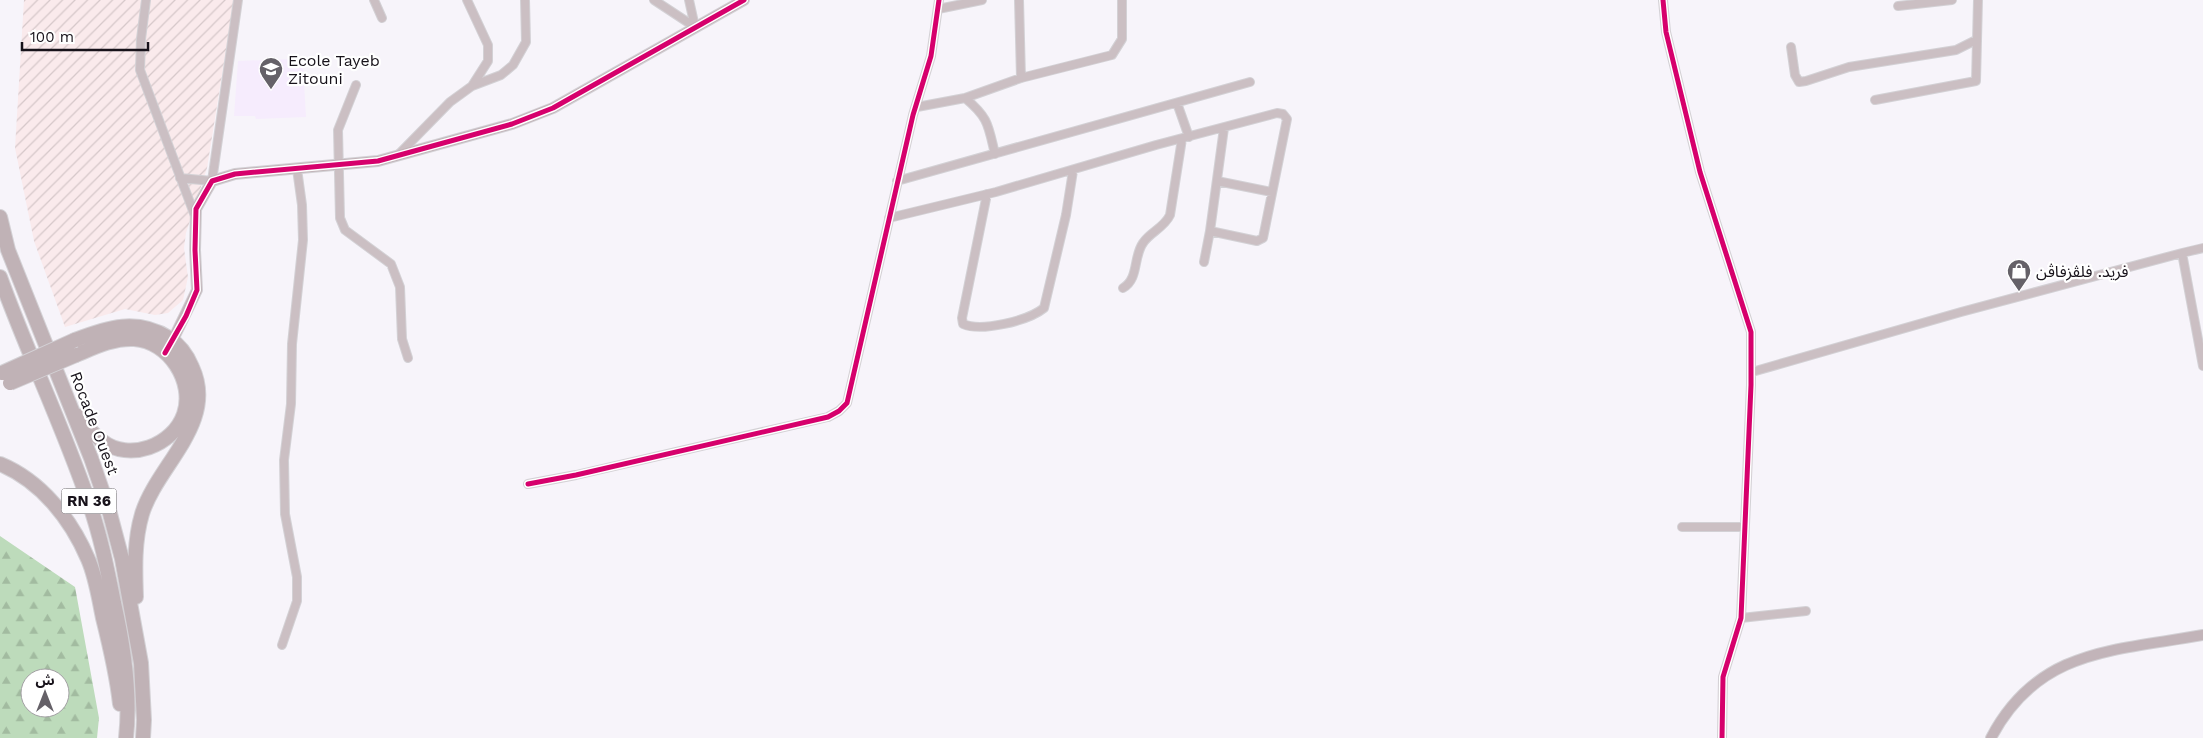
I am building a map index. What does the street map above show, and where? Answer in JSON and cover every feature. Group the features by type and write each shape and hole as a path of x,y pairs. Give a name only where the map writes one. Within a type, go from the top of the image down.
{"highway":[{"name":"Rocade Ouest","path":"0,216 8,250 109,510 122,559 141,663 143,738"},
{"name":"RN 36","path":"0,277 62,429 89,502 122,638 127,678 128,723 124,738"},
{"path":"3,379 76,340 105,328 124,324 155,330 173,340 187,355 197,377 199,400 193,424 153,490 142,513 136,540 136,633"},
{"path":"3,379 116,340 130,339 153,344 165,353 183,377 187,395 184,415 172,433 157,444 141,450 123,450 103,442 87,428 67,399"},
{"path":"0,464 31,482 50,498 69,522 89,560 109,640 120,700 124,738"}],"street":[{"path":"146,0 140,39 140,70 196,218"},
{"path":"165,353 186,316 197,290 195,250 196,209 212,181 238,0"},
{"path":"374,0 382,18"},
{"path":"467,0 488,45 488,61 472,86"},
{"path":"399,155 450,102 472,86 501,75 513,65 522,52 527,31 525,0"},
{"path":"654,0 695,27"},
{"path":"689,0 695,27"},
{"path":"180,178 212,181 235,174 378,161 512,124 553,108 744,0"},
{"path":"528,484 576,476 645,458 782,428 828,416 839,411 847,402 913,114 917,107 931,56 939,0"},
{"path":"938,9 982,0"},
{"path":"1019,0 1020,78"},
{"path":"917,107 965,98 1020,78 1112,55 1122,39 1122,0"},
{"path":"1663,0 1666,32 1700,172 1751,332 1752,372 1741,618 1723,677 1722,738"},
{"path":"1898,6 1952,0"},
{"path":"1875,100 1976,81 1978,0"},
{"path":"1791,47 1795,74 1799,82 1849,67 1956,50 1976,40"},
{"path":"898,182 1250,82"},
{"path":"356,85 338,130 340,218 345,230 391,264 400,287 402,339 408,358"},
{"path":"965,98 983,115 987,122 995,154"},
{"path":"1123,288 1129,285 1133,278 1136,259 1143,243 1161,227 1170,215 1185,138 1177,103"},
{"path":"889,218 1073,171 1277,113 1283,114 1287,119 1263,238 1260,241 1210,231"},
{"path":"1204,262 1224,128"},
{"path":"282,645 297,601 297,577 286,514 284,460 291,404 292,344 303,240 302,205 297,169"},
{"path":"987,194 962,318 962,324 967,326 989,327 1026,316 1044,308 1066,215 1073,171"},
{"path":"1217,181 1272,192"},
{"path":"1752,372 1961,312 2203,248"},
{"path":"2182,253 2203,366"},
{"path":"155,330 176,326 186,316"},
{"path":"1682,527 1745,527"},
{"path":"1741,618 1806,612"},
{"path":"1991,738 2000,722 2022,694 2049,672 2065,664 2091,655 2203,635"}],"shaded area":[{"path":"24,0 234,0 207,168 186,233 184,248 188,277 183,300 168,313 155,315 125,309 65,327 34,241 15,148"},
{"name":"Ecole Tayeb Zitouni","path":"294,59 303,65 306,117 256,119 255,116 234,116 238,61"}],"green space":[{"path":"0,536 75,587 99,718 97,738 0,738"}],"cycle path":[{"path":"165,353 186,316 197,290 195,250 196,209 212,181 235,174 378,161 512,124 553,108 744,0"},
{"path":"528,484 576,475 828,417 839,411 847,403 913,115 931,56 939,0"},
{"path":"1663,0 1666,32 1700,172 1751,332 1751,385 1741,618 1723,677 1722,738"}],"place":[{"name":"Ecole Tayeb Zitouni","path":"271,90"},
{"name":"فريد. فلڤزفاڤن","path":"2019,292"}]}
